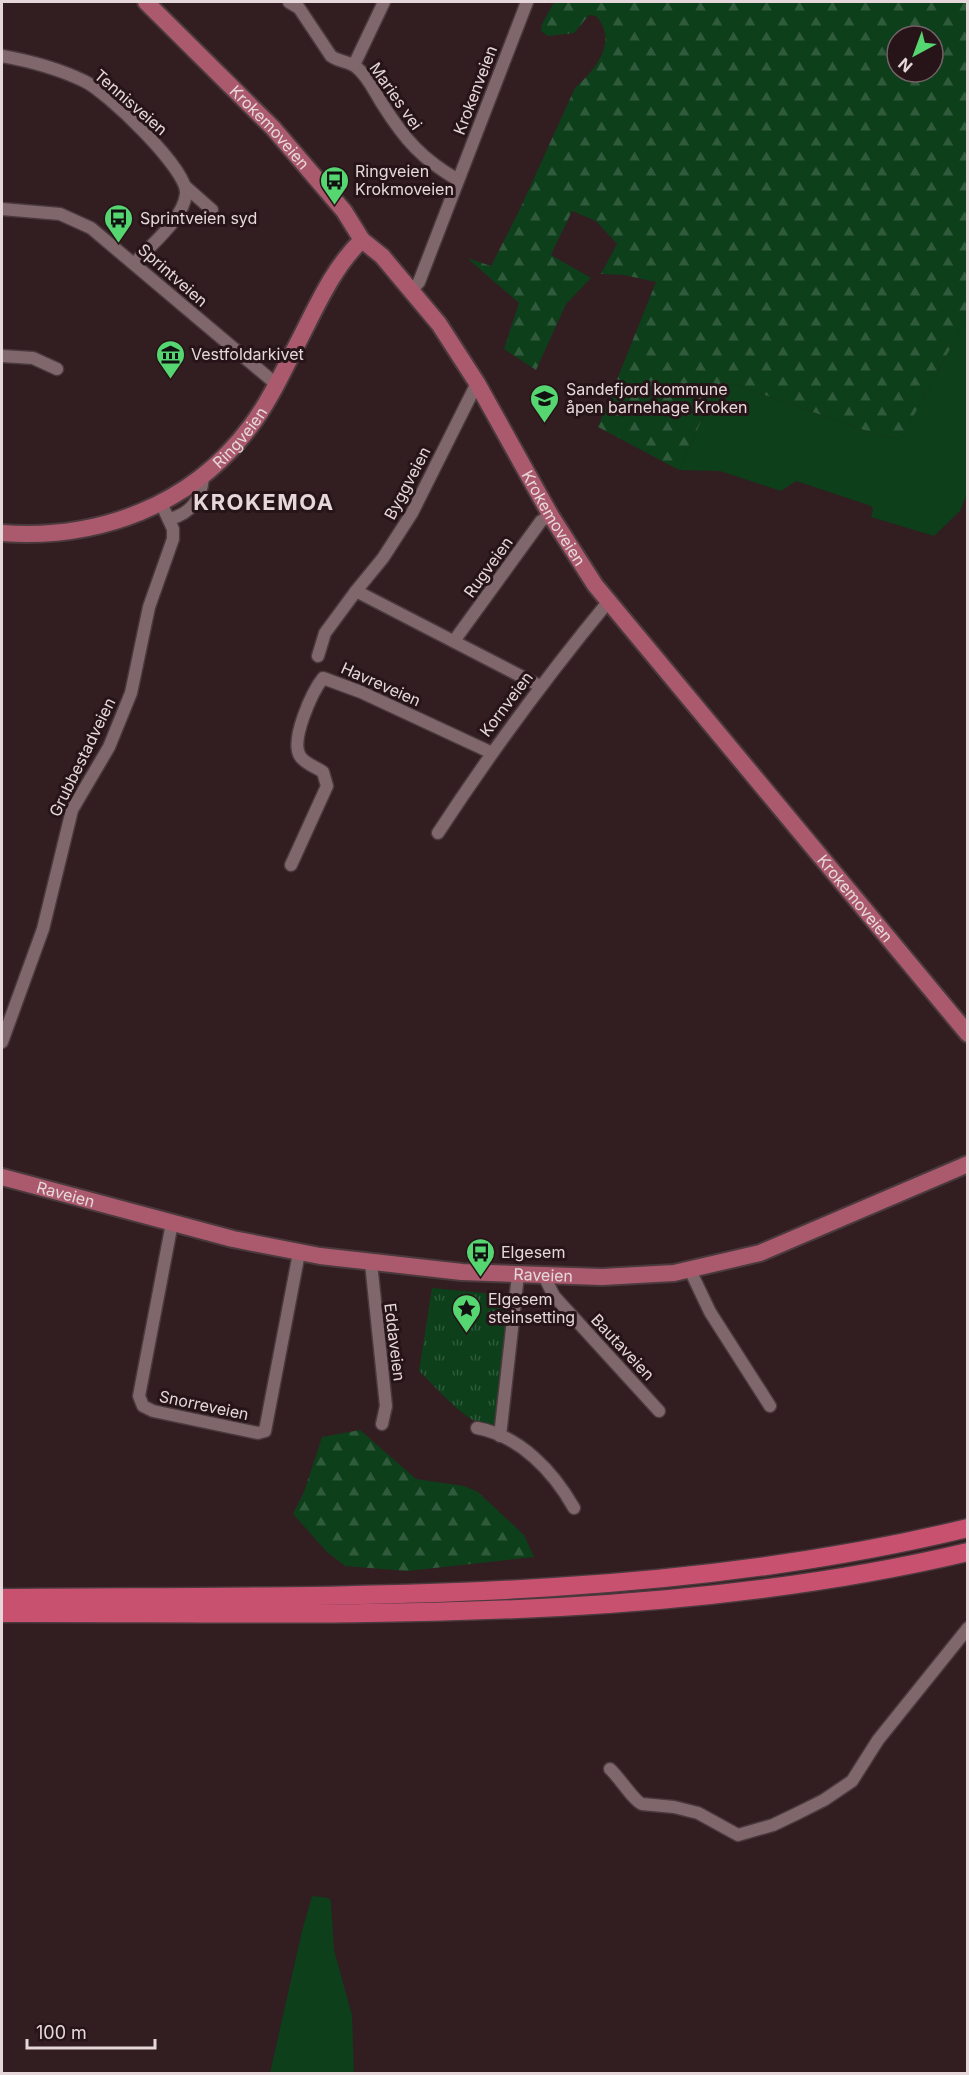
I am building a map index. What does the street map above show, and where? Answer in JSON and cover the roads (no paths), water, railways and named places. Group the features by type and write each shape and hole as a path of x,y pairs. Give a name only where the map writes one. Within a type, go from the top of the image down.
{"highway":[{"path":"2,1598 370,1594 594,1586 809,1560 920,1540 968,1528"},
{"path":"2,1613 378,1612 639,1602 859,1574 968,1552"}],"main road":[{"name":"Krokemoveien","path":"146,2 273,128 344,211 362,240 382,256 412,290 439,324 477,383 551,516 608,602 968,1034"},
{"name":"Ringveien","path":"2,533 51,534 82,531 119,521 161,503 203,478 250,427 336,274 362,240"},
{"name":"Raveien","path":"2,1177 299,1253 371,1263 518,1275 621,1277 690,1270 740,1259 781,1246 968,1164"}],"street":[{"name":"Maries vei","path":"289,2 299,8 331,56 338,62 354,65 414,149 437,168 458,180"},
{"path":"354,65 384,2"},
{"name":"Krokenveien","path":"412,290 419,282 527,2"},
{"name":"Tennisveien","path":"2,56 33,61 87,82 166,155 182,175 186,187 212,210"},
{"path":"135,263 174,218 183,204 186,187"},
{"name":"Sprintveien","path":"2,209 39,211 70,218 100,234 276,384"},
{"path":"2,356 33,358 57,369"},
{"name":"Byggveien","path":"318,656 325,633 383,558 412,513 477,383"},
{"path":"170,519 182,516 191,509 200,496 203,478"},
{"name":"Grubbestadveien","path":"2,1042 43,929 72,810 109,747 131,693 148,607 173,539 174,529 161,503"},
{"name":"Rugveien","path":"454,641 541,521 551,516"},
{"path":"356,591 540,686"},
{"name":"Kornveien","path":"438,833 490,752 608,602"},
{"name":"Havreveien","path":"291,865 327,786 323,772 302,759 296,745 312,692 323,678 361,692 490,752"},
{"name":"Snorreveien","path":"172,1222 139,1396 143,1406 153,1412 258,1433 265,1431 299,1253"},
{"name":"Eddaveien","path":"371,1263 386,1406 382,1424"},
{"path":"690,1270 710,1312 770,1406"},
{"path":"500,1436 518,1275"},
{"name":"Bautaveien","path":"544,1276 554,1296 659,1411"},
{"path":"477,1428 500,1436 539,1461 556,1479 574,1508"},
{"path":"610,1769 625,1783 637,1802 642,1804 674,1807 698,1813 738,1835 773,1825 824,1800 852,1780 878,1740 968,1628"}],"place":[{"name":"Ringveien Krokmoveien","path":"334,206"},
{"name":"Sprintveien syd","path":"119,244"},
{"name":"Vestfoldarkivet","path":"170,380"},
{"name":"Sandefjord kommune åpen barnehage Kroken","path":"545,424"},
{"name":"Elgesem","path":"480,1278"},
{"name":"Elgesem steinsetting","path":"467,1334"}],"district":[{"name":"KROKEMOA","path":"264,502"}]}
